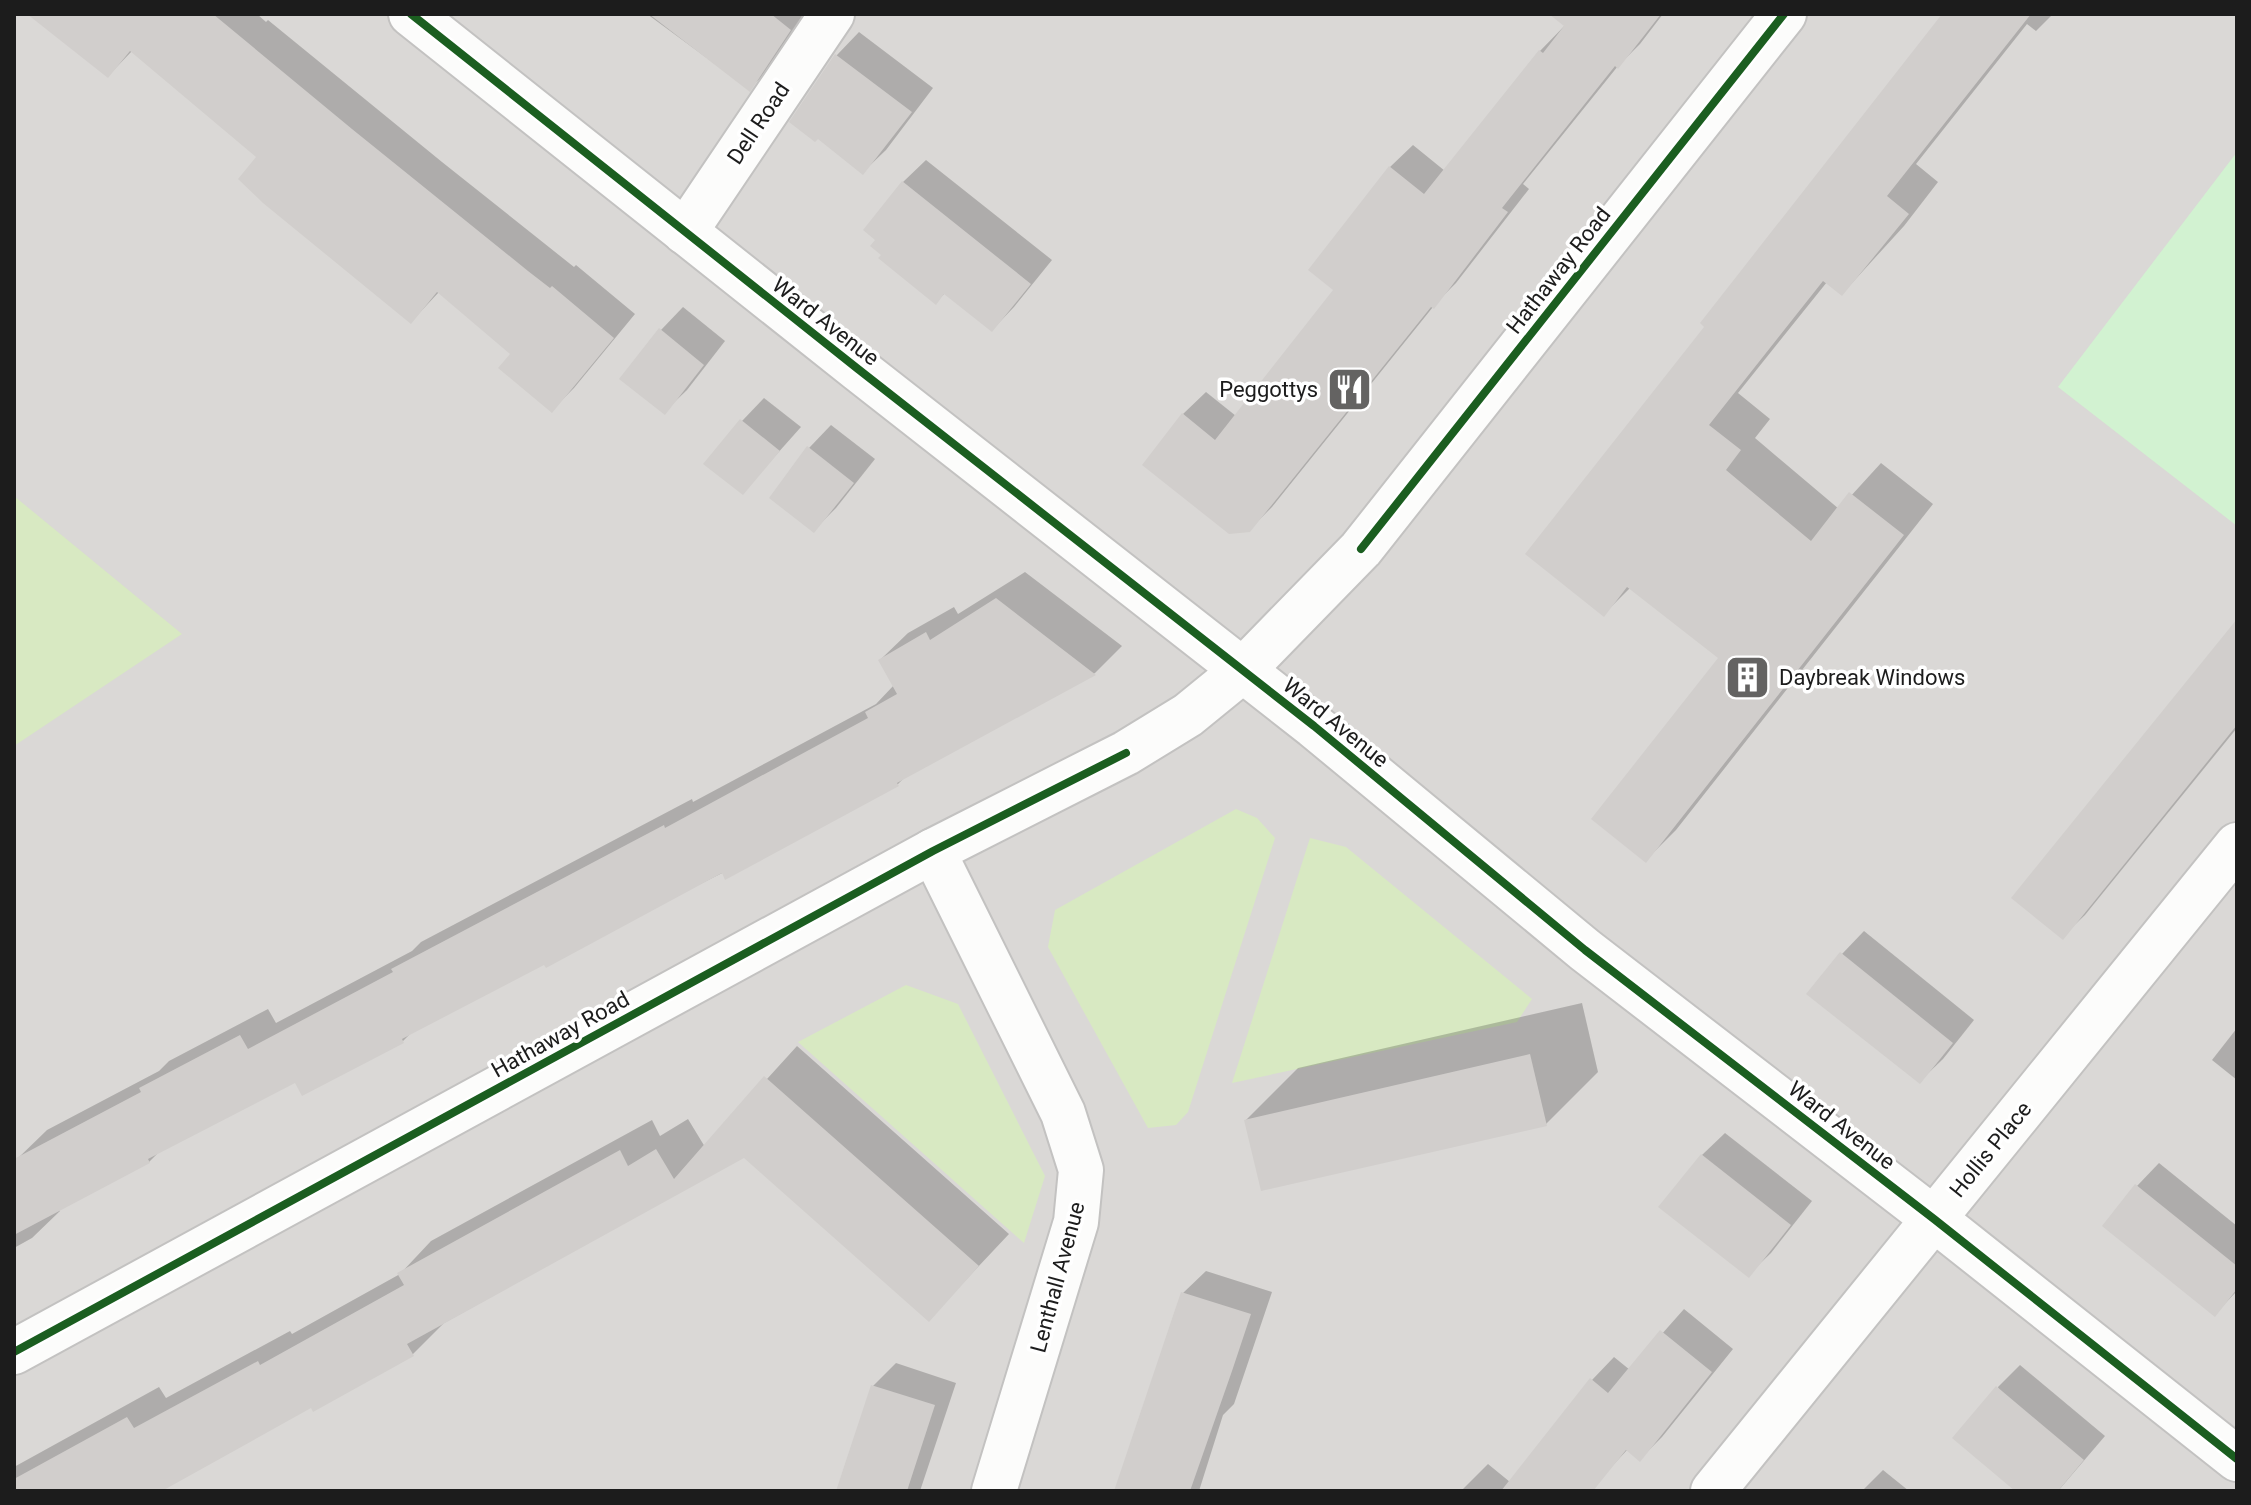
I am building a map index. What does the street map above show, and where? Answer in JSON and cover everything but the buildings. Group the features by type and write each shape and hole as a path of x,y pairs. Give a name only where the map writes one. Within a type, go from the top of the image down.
{"street":[{"name":"Ward Avenue","path":"411,14 1314,726 1585,950 1934,1219 2237,1459"},
{"name":"Dell Road","path":"685,232 832,14"},
{"name":"Hathaway Road","path":"14,1352 933,851 1126,753 1188,715 1242,671 1361,549 1784,14"},
{"name":"Hollis Place","path":"1713,1491 2237,845"},
{"name":"Lenthall Avenue","path":"933,851 1063,1113 1081,1170 1076,1222 994,1491"}],"shaded area":[{"path":"14,14 2237,14 2237,1491 14,1491"}],"green space":[{"path":"2237,152 2237,526 2058,387"},
{"path":"14,496 182,634 14,746"},
{"path":"1236,809 1257,818 1275,838 1188,1112 1176,1125 1148,1128 1048,947 1055,910"},
{"path":"1310,838 1346,847 1532,999 1517,1022 1232,1083"},
{"path":"906,985 958,1004 1045,1176 1024,1243 798,1042"}],"cycle path":[{"path":"411,14 1314,726 1585,950 1934,1219 2237,1459"},
{"path":"1361,549 1784,14"},
{"path":"14,1352 933,851 1126,753"}],"place":[{"name":"Peggottys","path":"1349,389"},
{"name":"Daybreak Windows","path":"1748,677"}]}
